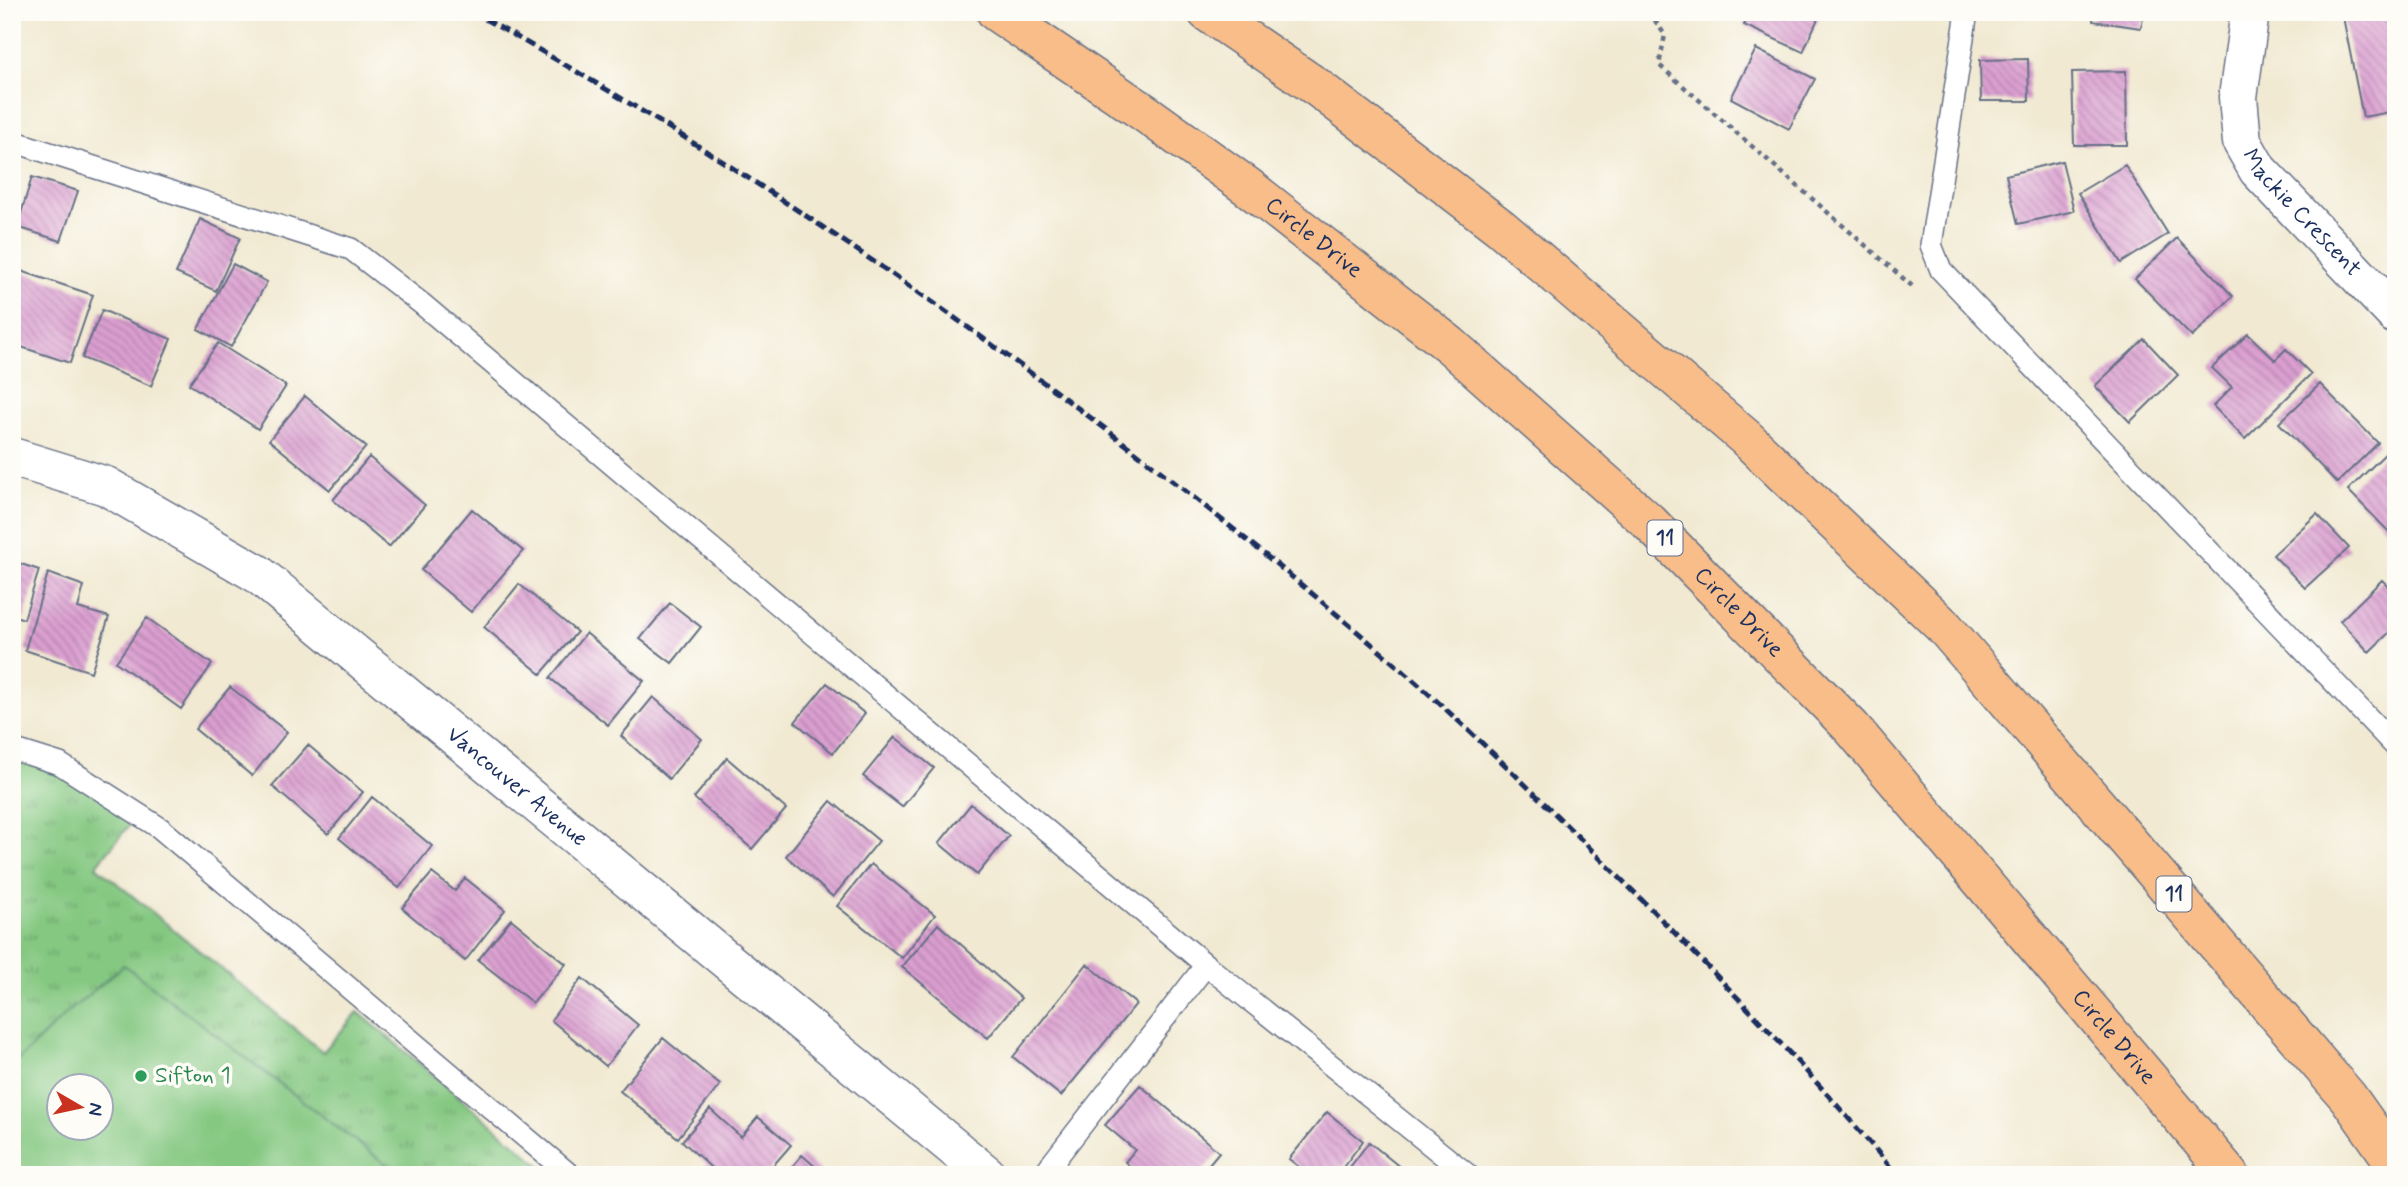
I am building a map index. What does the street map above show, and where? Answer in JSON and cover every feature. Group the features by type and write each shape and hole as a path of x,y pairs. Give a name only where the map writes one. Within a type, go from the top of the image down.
{"highway":[{"name":"Circle Drive","path":"996,12 1248,187 1450,345 1648,521 1852,728 2230,1175"},
{"name":"11","path":"1207,12 1318,88 1501,228 1746,438 1945,628 2348,1097 2396,1165"}],"street":[{"name":"Mackie Crescent","path":"2250,12 2238,97 2242,142 2258,170 2396,315"},
{"name":"Vancouver Avenue","path":"12,457 106,486 258,575 986,1175"}],"lane":[{"path":"1966,12 1931,245 1941,270 2396,747"},
{"path":"12,141 351,249 432,313 1206,965 1468,1175"},
{"path":"12,749 60,764 160,828 570,1175"},
{"path":"1043,1175 1206,965"}],"path":[{"path":"1648,12 1665,35"}],"green space":[{"path":"12,753 92,790 131,823 96,866 323,1052 358,1012 552,1175 12,1175"},
{"name":"Sifton 1","path":"124,965 400,1175 12,1175 12,1066 67,1013"}],"building":[{"path":"1750,12 1821,12 1803,52 1744,25"},
{"path":"2094,12 2144,12 2141,28 2093,21"},
{"path":"2342,12 2396,12 2396,111 2363,117"},
{"path":"1756,49 1815,79 1789,129 1731,98"},
{"path":"2028,59 2029,101 1981,101 1980,60"},
{"path":"2126,71 2127,145 2074,145 2072,72"},
{"path":"2062,161 2074,211 2018,224 2006,175"},
{"path":"2125,165 2168,234 2121,263 2078,193"},
{"path":"32,177 78,191 61,241 17,227"},
{"path":"200,219 240,238 216,291 176,273"},
{"path":"2177,238 2233,296 2192,337 2135,279"},
{"path":"233,264 267,282 231,347 198,329"},
{"path":"12,268 93,295 70,363 12,344"},
{"path":"102,310 171,339 151,386 82,358"},
{"path":"2248,334 2275,360 2286,349 2311,374 2245,439 2213,406 2232,387 2212,368"},
{"path":"2144,339 2178,375 2130,422 2095,386"},
{"path":"218,343 286,386 258,429 189,384"},
{"path":"2320,384 2378,443 2337,483 2279,423"},
{"path":"305,396 366,447 330,490 269,440"},
{"path":"2386,453 2396,463 2396,539 2348,490"},
{"path":"369,457 425,505 389,547 333,500"},
{"path":"472,509 523,551 471,612 421,570"},
{"path":"2317,514 2349,548 2305,588 2273,555"},
{"path":"12,561 39,570 24,619 12,615"},
{"path":"48,573 84,586 78,608 109,617 91,672 25,650"},
{"path":"2382,580 2396,593 2396,626 2369,652 2340,621"},
{"path":"519,584 577,632 541,674 484,627"},
{"path":"670,603 701,627 672,663 640,639"},
{"path":"147,618 212,664 181,709 116,662"},
{"path":"586,633 644,681 608,725 550,678"},
{"path":"827,683 865,714 833,753 795,722"},
{"path":"230,687 287,732 252,776 195,729"},
{"path":"653,697 702,739 669,779 621,736"},
{"path":"895,737 934,768 902,807 863,776"},
{"path":"308,745 363,792 328,834 272,786"},
{"path":"727,758 786,809 752,849 694,798"},
{"path":"372,797 432,846 399,888 339,838"},
{"path":"831,801 879,841 833,897 786,856"},
{"path":"971,804 1009,836 977,875 939,843"},
{"path":"871,864 935,915 902,958 837,906"},
{"path":"432,873 455,891 465,878 505,910 465,961 402,908"},
{"path":"511,919 566,964 533,1003 478,960"},
{"path":"938,924 1021,998 988,1038 902,967"},
{"path":"1087,964 1136,1004 1061,1096 1013,1057"},
{"path":"582,978 638,1025 606,1066 551,1020"},
{"path":"663,1038 720,1085 678,1138 620,1091"},
{"path":"1140,1085 1219,1152 1200,1175 1164,1175 1160,1172 1157,1175 1140,1175 1125,1162 1135,1150 1105,1125"},
{"path":"710,1109 741,1137 758,1117 791,1145 765,1175 719,1175 682,1141"},
{"path":"1327,1112 1363,1141 1337,1175 1309,1175 1289,1159"},
{"path":"1369,1142 1406,1172 1404,1175 1344,1175"},
{"path":"802,1155 825,1175 785,1175"}],"railway":[{"path":"472,12 647,114 872,261 988,342 1225,522 1426,691 1569,827 1764,1026 1897,1175"}],"place":[{"name":"Sifton 1","path":"141,1076"}]}
